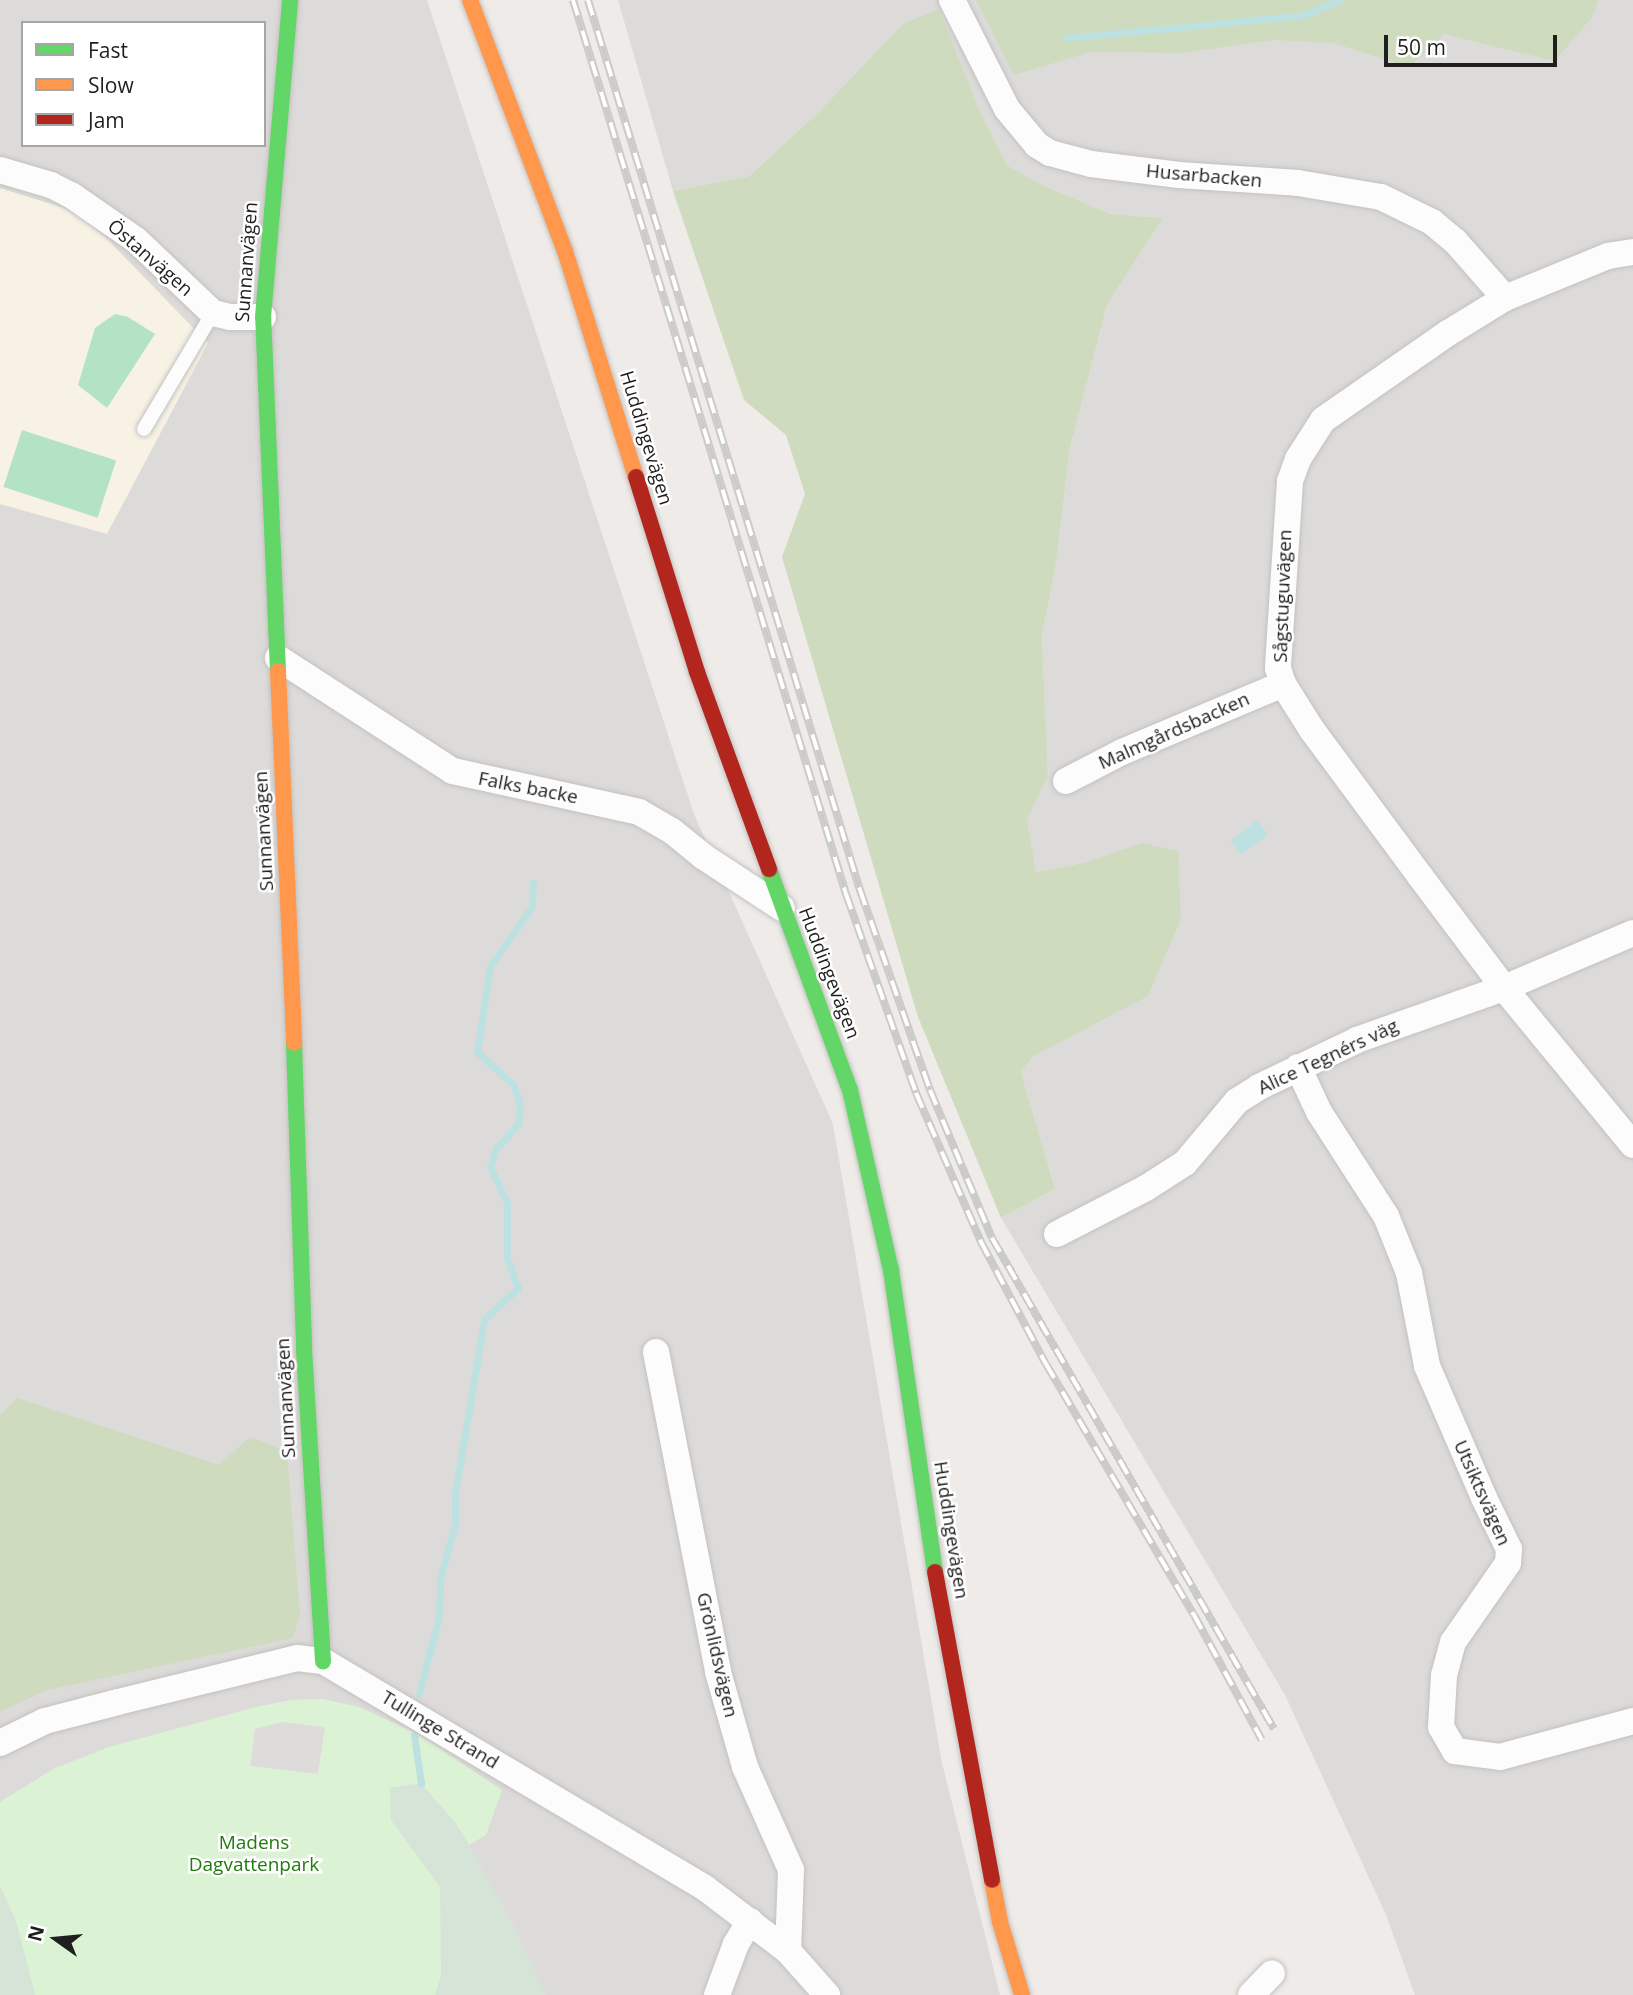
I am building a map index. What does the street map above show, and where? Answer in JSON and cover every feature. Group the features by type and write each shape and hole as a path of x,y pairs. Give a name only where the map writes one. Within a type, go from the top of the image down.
{"main road":[{"name":"Sunnanvägen","path":"290,0 263,317 304,1350 323,1661"},
{"name":"Huddingevägen","path":"470,0 565,251 697,672 837,1052 868,1166 891,1270 934,1567 1000,1922 1022,1995"}],"street":[{"name":"Husarbacken","path":"952,0 1007,108 1037,145 1050,153 1091,164 1179,175 1298,183 1381,197 1432,222 1455,241 1505,298"},
{"name":"Östanvägen","path":"0,170 51,184 71,195 136,240 213,313"},
{"name":"Sågstuguvägen","path":"1633,252 1608,256 1505,298 1448,333 1335,410 1308,440 1290,481 1278,668 1283,684 1321,741 1504,988 1633,1145"},
{"path":"213,313 263,317"},
{"name":"Falks backe","path":"278,658 453,771 639,812 672,831 704,857 782,908"},
{"name":"Malmgårdsbacken","path":"1066,780 1134,747 1283,684"},
{"name":"Alice Tegnérs väg","path":"1057,1234 1146,1188 1185,1163 1237,1101 1298,1067 1425,1014 1504,988 1633,933"},
{"name":"Utsiktsvägen","path":"1298,1067 1319,1112 1386,1216 1409,1273 1427,1366 1509,1549 1508,1563 1453,1642 1444,1675 1441,1727 1455,1751 1500,1758 1633,1721"},
{"name":"Grönlidsvägen","path":"656,1352 718,1672 744,1767 791,1870 788,1951"},
{"name":"Tullinge Strand","path":"0,1743 45,1721 118,1702 297,1658 323,1661 705,1888 788,1951 827,1995"},
{"path":"717,1995 736,1944 750,1921"},
{"path":"1251,1995 1272,1973"}],"lane":[{"path":"144,429 213,313"}],"shaded area":[{"path":"0,0 427,0 694,814 833,1124 942,1763 1000,1995 0,1995"},
{"path":"618,0 1633,0 1633,1995 1415,1995 1386,1915 1285,1695 1001,1218 1055,1189 1021,1072 1032,1057 1076,1031 1087,862 1036,872 1026,820 1048,775 1042,635 1056,564 1070,448 1107,305 1163,218 1111,214 1044,186 1007,165 979,110 821,110 749,176 673,191"},
{"path":"0,188 64,208 85,221 106,238 208,343 107,534 0,504"},
{"path":"282,1722 325,1727 318,1774 250,1766 255,1729"}],"green space":[{"path":"976,0 1599,0 1592,17 1555,61 1444,34 1409,67 1333,43 1273,40 1181,53 1091,52 1014,75"},
{"path":"939,9 979,110 1007,165 1044,186 1111,214 1163,218 1107,305 1070,448 1056,564 1042,635 1048,775 1027,820 1036,872 1087,862 1142,843 1178,851 1181,919 1148,996 1032,1057 1021,1072 1055,1189 1001,1218 918,1017 782,557 805,494 786,435 744,400 673,191 749,176 821,110 903,24"},
{"path":"115,314 128,317 155,334 107,408 78,385 95,328"},
{"path":"22,430 116,461 98,518 3,487"},
{"path":"17,1398 219,1465 250,1437 287,1451 300,1615 293,1638 47,1690 0,1712 0,1415"},
{"name":"Madens Dagvattenpark","path":"322,1699 359,1707 416,1733 502,1790 486,1835 469,1845 457,1825 421,1783 390,1788 391,1820 440,1887 441,1975 435,1995 35,1995 16,1921 0,1886 0,1802 53,1769 109,1747 256,1707 291,1700"},
{"path":"421,1783 457,1825 512,1922 546,1995 435,1995 441,1975 391,1820 390,1788"},
{"path":"0,1886 16,1921 35,1995 0,1995"}],"water":[{"path":"1257,820 1268,834 1241,855 1230,841"}],"waterway":[{"path":"1066,38 1304,15 1339,0"},
{"path":"419,1694 439,1616 440,1578 455,1524 455,1493 484,1319 518,1288 507,1257 507,1203 490,1167 496,1148 518,1124 520,1104 513,1084 477,1052 490,966 532,907 533,883"},
{"path":"414,1735 421,1783"}],"railway":[{"path":"573,0 846,894 916,1093 981,1242 1046,1364 1194,1615 1262,1740"},
{"path":"588,0 860,890 930,1090 992,1238 1274,1729"}],"traffic: fast":[{"path":"278,671 263,317 290,0"},
{"path":"769,869 850,1090 891,1270 935,1572"},
{"path":"294,1043 304,1350 323,1661"}],"traffic: slow":[{"path":"470,0 565,251 636,477"},
{"path":"278,671 294,1043"},
{"path":"992,1880 1000,1922 1022,1995"}],"traffic: jam":[{"path":"636,477 697,672 769,869"},
{"path":"935,1572 992,1880"}]}
